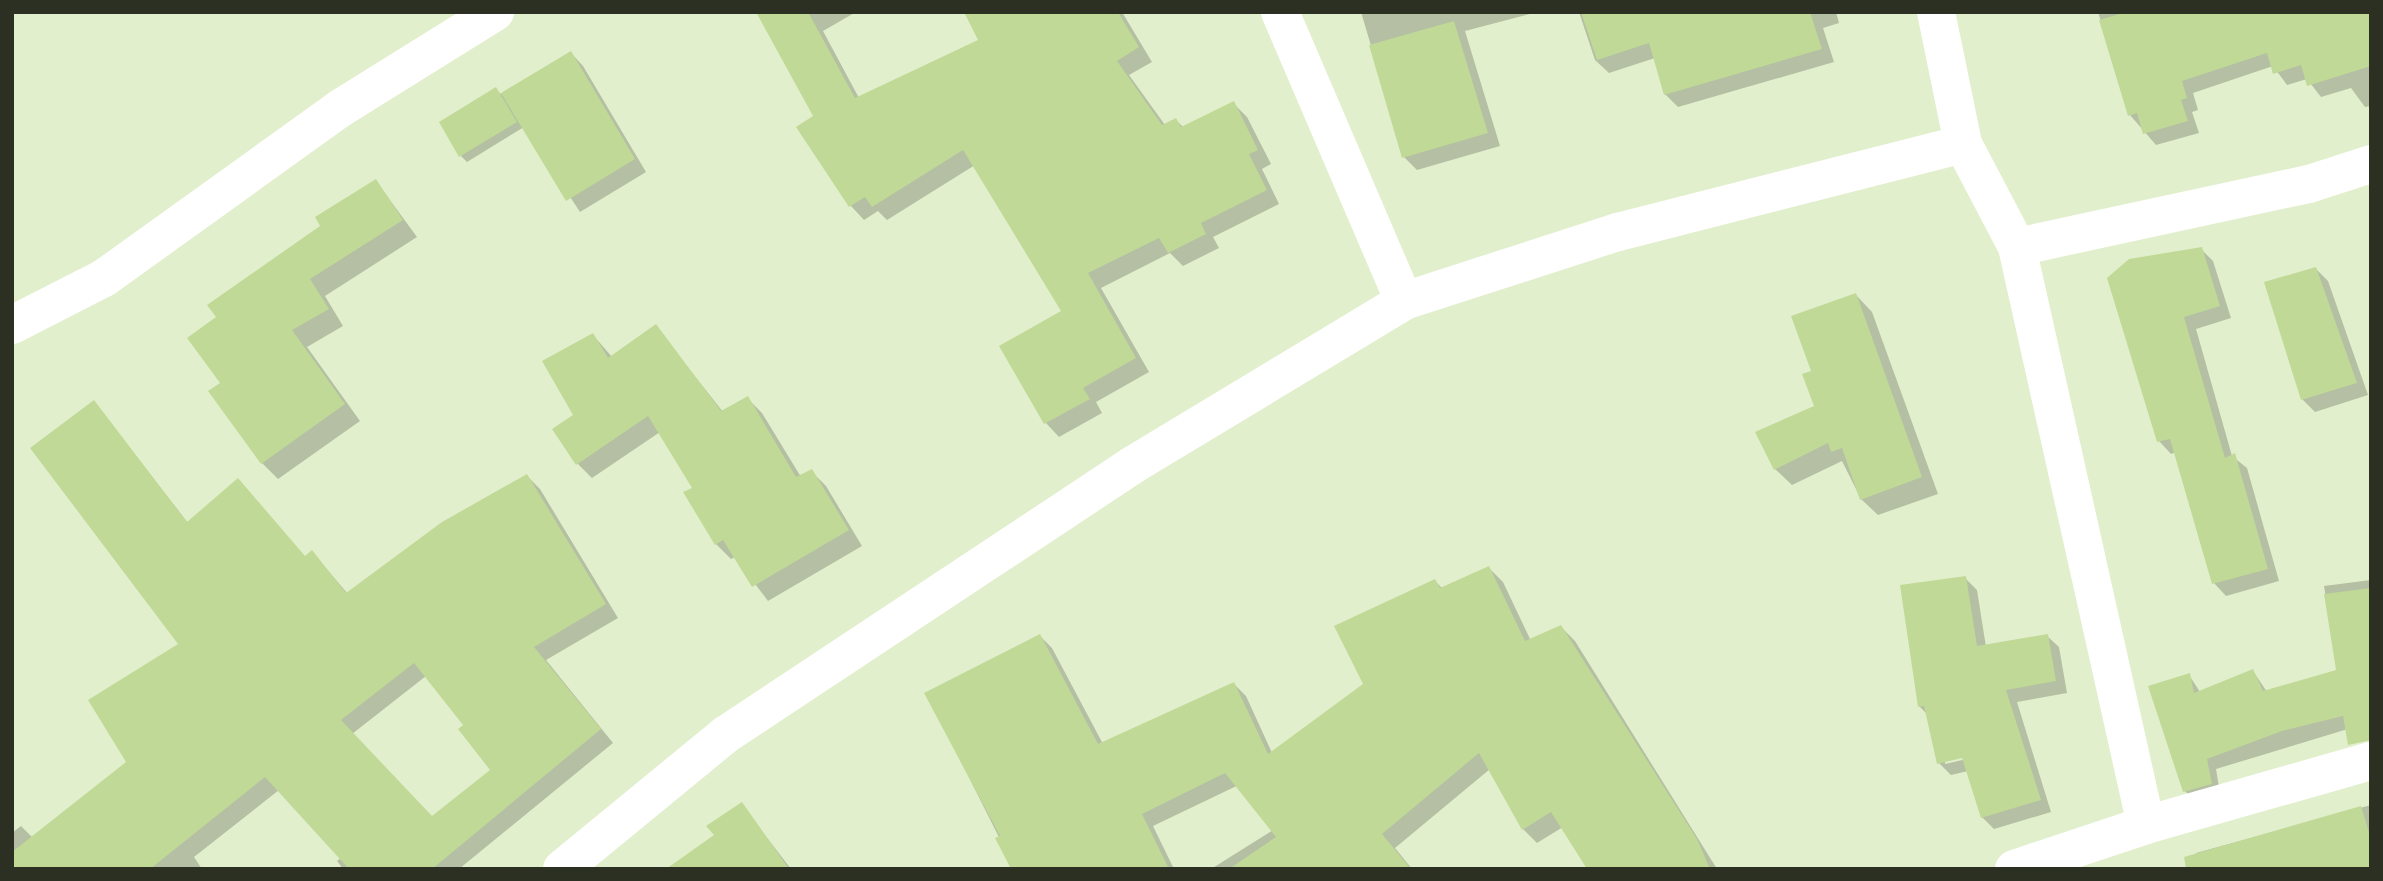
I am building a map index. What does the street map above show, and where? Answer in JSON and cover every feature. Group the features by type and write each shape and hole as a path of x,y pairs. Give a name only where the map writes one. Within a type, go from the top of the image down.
{"street":[{"path":"12,325 104,278 339,109 495,12"},
{"path":"1280,12 1404,302"},
{"path":"1936,12 1964,144 2017,247 2146,825"},
{"path":"562,869 725,735 1131,466 1404,302 1618,232 1964,144"},
{"path":"2017,247 2309,184 2371,164"},
{"path":"2014,869 2146,825 2371,761"}],"building":[{"path":"756,12 808,12 855,98 978,40 964,12 1118,12 1139,47 1117,61 1162,125 1176,118 1181,127 1234,101 1258,150 1249,154 1267,190 1201,223 1206,234 1168,253 1159,238 1088,273 1136,358 1083,388 1090,399 1044,424 999,346 1061,311 963,150 872,207 865,197 849,207 796,127 813,116"},
{"path":"1581,12 1810,12 1822,49 1664,95 1649,43 1597,60"},
{"path":"2126,12 2371,12 2371,66 2307,86 2301,65 2273,74 2267,53 2182,81 2187,98 2181,100 2188,121 2143,134 2137,113 2128,116 2099,20"},
{"path":"1454,21 1488,133 1402,158 1369,45"},
{"path":"571,51 635,159 566,201 501,93"},
{"path":"496,87 517,122 459,157 439,122"},
{"path":"376,179 403,220 310,279 329,309 292,330 345,404 261,464 208,391 220,383 187,338 216,317 207,305 320,226 315,217"},
{"path":"2202,247 2220,306 2184,317 2225,458 2235,453 2268,569 2212,584 2170,439 2157,442 2107,278 2129,259"},
{"path":"2316,267 2357,383 2301,400 2264,282"},
{"path":"1856,293 1922,477 1860,500 1842,448 1831,452 1828,443 1774,470 1755,432 1814,406 1802,374 1811,371 1791,316"},
{"path":"656,324 721,411 748,396 796,477 812,469 849,530 752,587 723,540 715,545 683,492 692,488 648,416 576,465 552,429 573,415 542,361 593,333 608,358"},
{"path":"94,400 187,522 238,478 305,556 312,550 346,593 442,522 527,474 606,604 534,647 601,729 432,869 349,869 265,777 150,869 12,869 12,852 126,762 88,700 178,644 30,448","holes":["414,663 463,725 458,729 490,770 432,816 341,720"]},
{"path":"1489,566 1525,641 1561,625 1697,839 1710,869 1587,869 1551,812 1522,830 1479,753 1382,834 1411,869 1229,869 1276,837 1225,773 1142,814 1169,869 1011,869 995,838 1000,836 924,693 1040,634 1098,744 1234,682 1268,754 1363,684 1334,626 1435,579 1440,588"},
{"path":"1966,576 1977,646 2048,634 2056,681 2006,690 2041,800 1981,818 1962,758 1937,764 1924,706 1918,707 1900,585"},
{"path":"2371,588 2371,740 2348,745 2343,716 2282,731 2207,759 2212,784 2183,792 2148,686 2190,673 2194,693 2253,669 2263,691 2336,670 2324,594"},
{"path":"742,802 789,869 666,869 714,835 706,826"},
{"path":"2361,806 2371,839 2371,869 2186,869 2184,857"}]}
